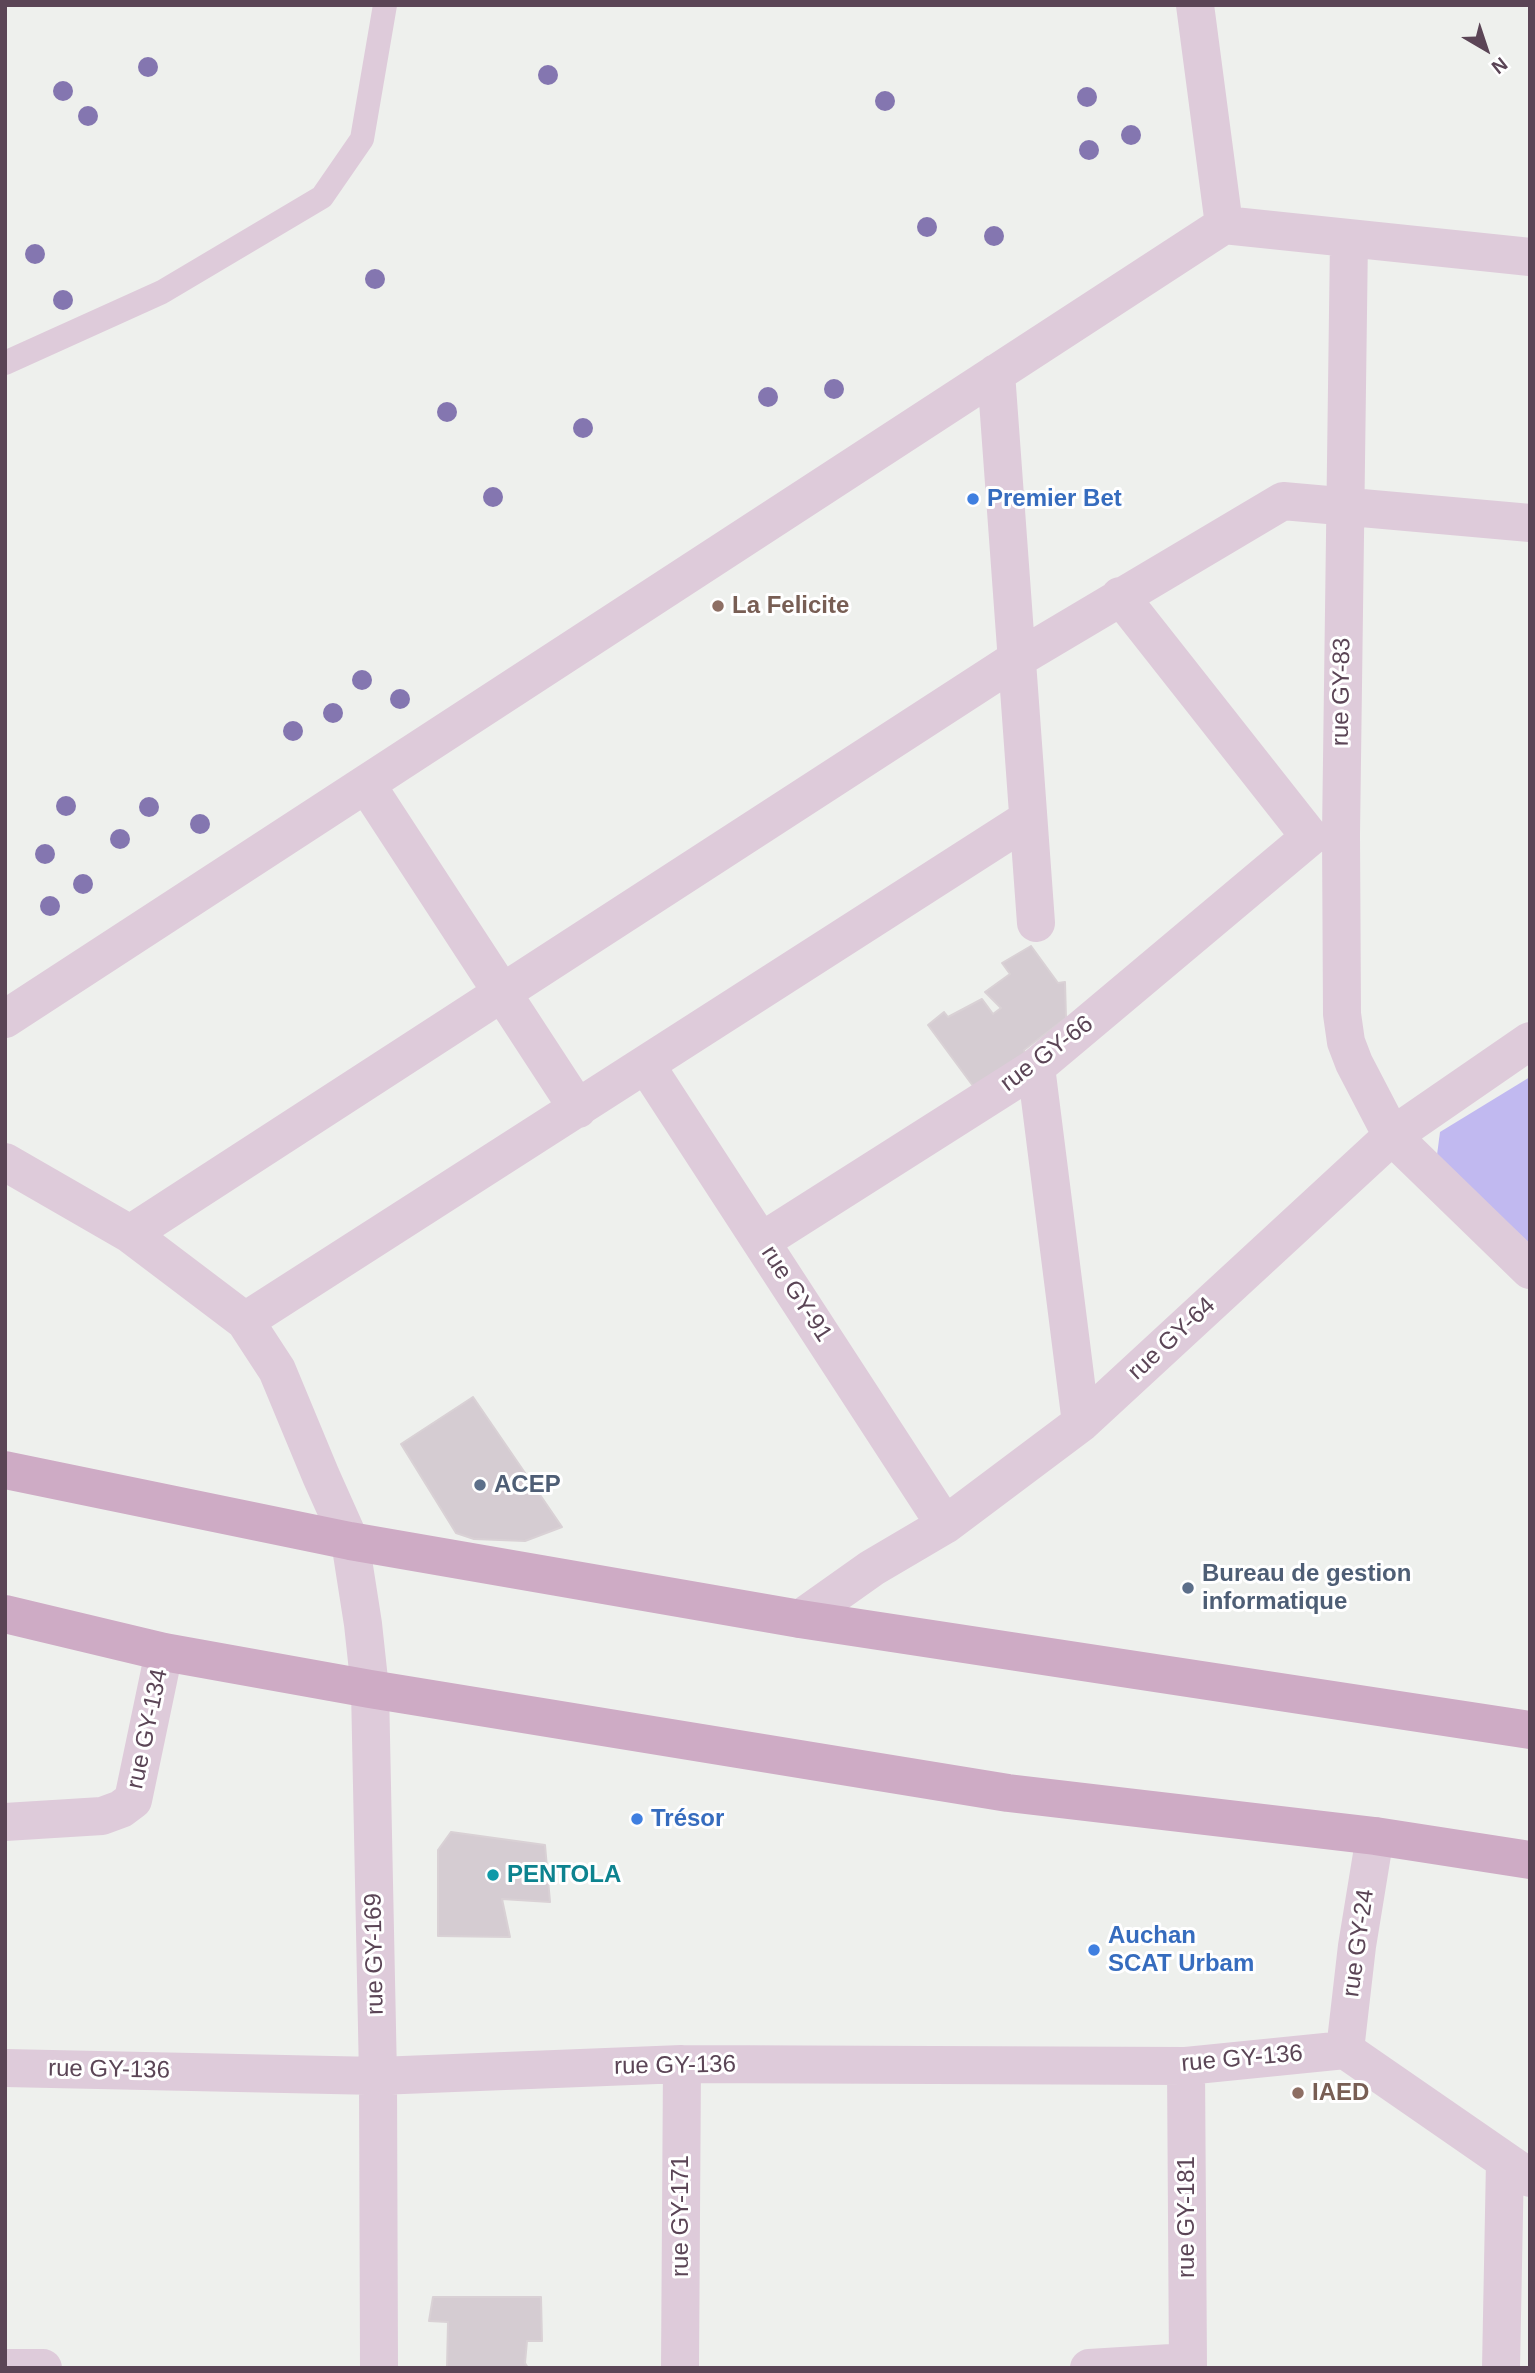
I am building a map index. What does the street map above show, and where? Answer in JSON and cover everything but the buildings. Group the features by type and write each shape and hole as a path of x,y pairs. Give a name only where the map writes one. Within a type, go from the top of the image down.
{"main road":[{"path":"5,1470 350,1541 800,1619 1530,1730"},
{"path":"5,1614 164,1652 370,1689 1008,1793 1375,1836 1530,1860"}],"street":[{"path":"1195,5 1224,225"},
{"path":"5,1019 1224,225 1530,257"},
{"name":"rue GY-83","path":"1349,238 1345,507 1325,836 1346,1042 1353,1063 1392,1136 1530,1270"},
{"path":"996,373 1036,923"},
{"path":"130,1234 1017,659 1283,502 1530,523"},
{"path":"1120,596 1325,836"},
{"path":"366,784 578,1109"},
{"path":"245,1321 1028,819"},
{"name":"rue GY-66","path":"762,1241 1036,1067 1325,836"},
{"name":"rue GY-64","path":"800,1619 872,1568 945,1525 1081,1423 1392,1136 1530,1041"},
{"name":"rue GY-91","path":"646,1065 945,1525"},
{"path":"1036,1067 1081,1423"},
{"name":"rue GY-169","path":"5,1162 130,1234 245,1321 278,1370 350,1541 370,1689 378,2076 379,2368"},
{"name":"rue GY-134","path":"5,1822 102,1816 121,1809 133,1800 164,1652"},
{"name":"rue GY-24","path":"1345,2050 1357,1946 1375,1836"},
{"path":"1345,2050 1517,2170 1501,2368"},
{"name":"rue GY-136","path":"5,2068 378,2076 682,2064 1186,2066 1345,2050"},
{"name":"rue GY-171","path":"680,2368 682,2064"},
{"name":"rue GY-181","path":"1186,2066 1188,2365"},
{"path":"1089,2368 1188,2365"},
{"path":"5,2368 43,2368"}],"lane":[{"path":"5,363 162,292 322,197 362,139 385,5"}],"shaded area":[{"path":"1530,1077 1530,1244 1437,1155 1440,1132"}],"place":[{"name":"Premier Bet","path":"973,499"},
{"name":"La Felicite","path":"718,606"},
{"name":"ACEP","path":"480,1485"},
{"name":"Bureau de gestion informatique","path":"1188,1588"},
{"name":"Trésor","path":"637,1819"},
{"name":"PENTOLA","path":"493,1875"},
{"name":"Auchan SCAT Urbam","path":"1094,1950"},
{"name":"IAED","path":"1298,2093"}]}
